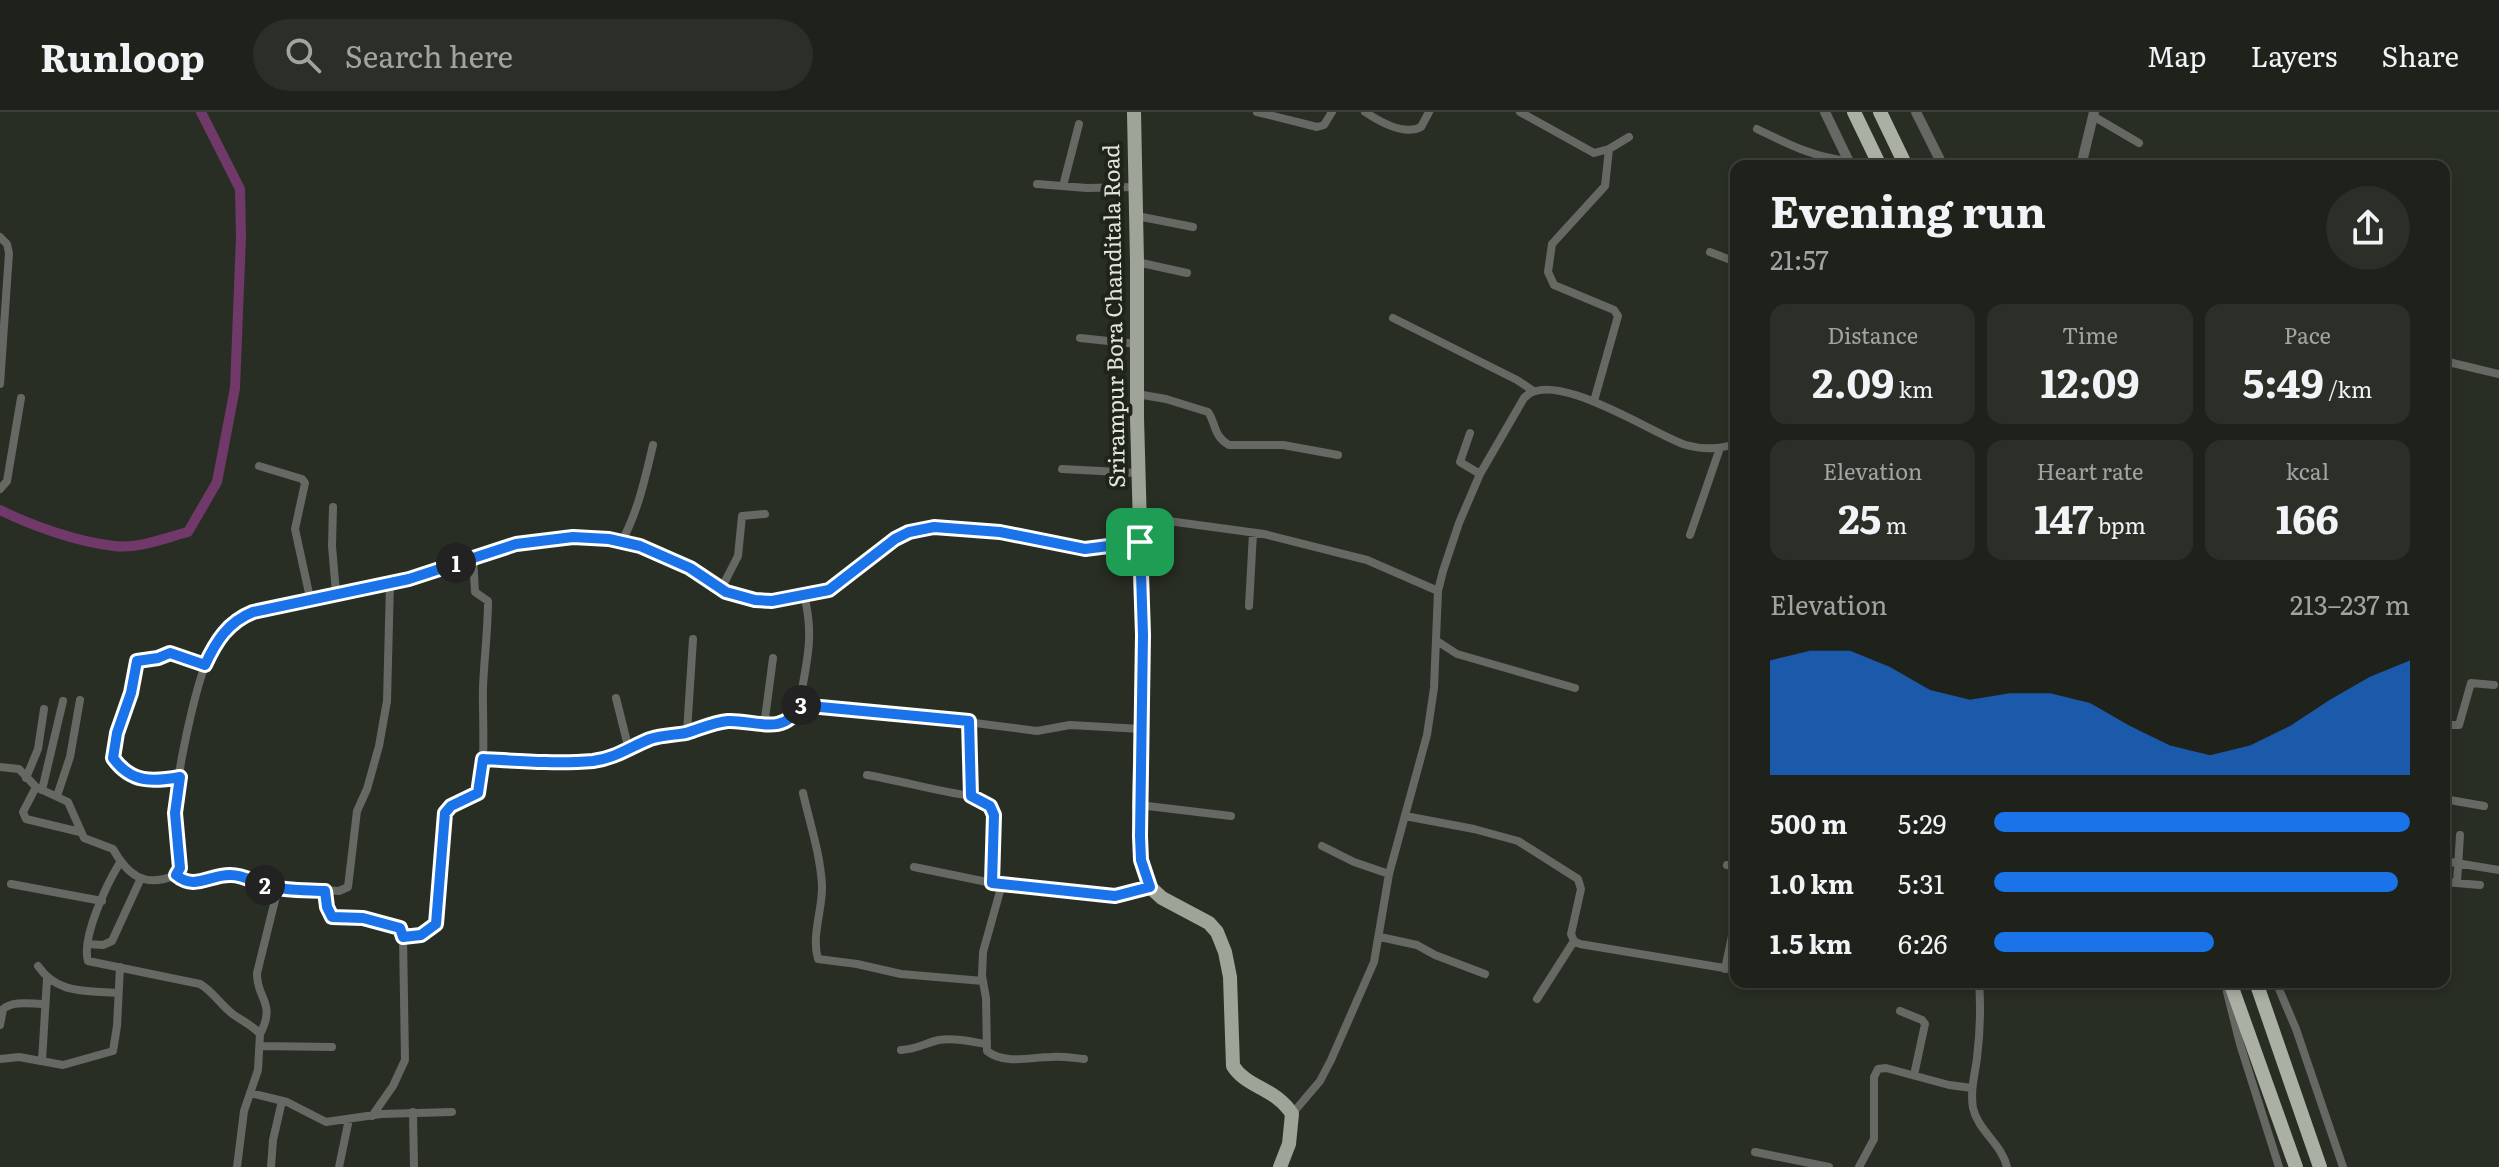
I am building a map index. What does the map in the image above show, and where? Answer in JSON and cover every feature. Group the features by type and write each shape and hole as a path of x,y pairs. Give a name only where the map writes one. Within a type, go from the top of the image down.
{"highway":[{"path":"1854,112 1877,160"},
{"path":"1880,112 1903,160"},
{"path":"2230,988 2296,1167"},
{"path":"2258,988 2320,1167"}],"main road":[{"name":"Srirampur Bora Chanditala Road","path":"1134,112 1143,635 1139,805 1141,860 1150,887"},
{"path":"1150,887 1162,898 1209,923 1217,932 1230,977 1233,1066 1242,1076 1279,1098 1292,1114 1289,1144 1280,1167"}],"street":[{"path":"1257,112 1276,114 1317,127 1324,125 1332,112"},
{"path":"1365,112 1387,124 1409,130 1421,127 1429,112"},
{"path":"1520,112 1594,153 1609,149 1629,137"},
{"path":"1825,112 1848,160"},
{"path":"1916,112 1940,160"},
{"path":"2082,160 2093,114 2139,143"},
{"path":"1063,186 1079,124"},
{"path":"1757,129 1829,160"},
{"path":"1594,401 1618,316 1614,310 1554,285 1548,272 1550,251 1556,239 1605,186 1609,149"},
{"path":"1037,184 1136,187"},
{"path":"1137,216 1193,227"},
{"path":"0,237 7,244 9,253 0,384"},
{"path":"1710,252 1730,260"},
{"path":"1137,262 1187,273"},
{"path":"1393,318 1532,390 1545,389 1594,401 1668,438 1700,448 1730,446"},
{"path":"1080,338 1137,344"},
{"path":"2450,362 2499,374"},
{"path":"1292,1114 1320,1081 1370,973 1380,937 1389,874 1427,735 1434,688 1438,591 1454,537 1480,474 1524,398 1532,390"},
{"path":"1137,394 1208,412 1215,431 1229,445 1283,445 1338,455"},
{"path":"0,489 7,481 21,398"},
{"path":"1470,433 1460,462 1480,474"},
{"path":"622,541 641,495 653,445"},
{"path":"1690,535 1720,448"},
{"path":"259,466 302,479 305,483 295,529 310,598"},
{"path":"1062,469 1138,473"},
{"path":"333,507 336,593"},
{"path":"721,589 738,556 742,516 765,514"},
{"path":"1139,517 1253,533 1367,560 1438,591"},
{"path":"63,701 39,788 23,812 26,819 80,832 90,841 113,849 119,864 153,882 176,875 180,868 175,813 205,665 215,644 239,617 310,598 390,583 516,544 542,539 573,537 622,541 690,568 739,597 772,601 829,590 895,539 922,528 972,528 1085,549 1140,542"},
{"path":"1249,606 1253,533"},
{"path":"403,937 421,935 436,924 445,813 451,806 478,793 483,759 488,601 475,592 473,557"},
{"path":"176,875 191,884 235,875 278,888 325,891 345,890 348,887 357,811 367,789 379,746 388,685 390,583"},
{"path":"483,759 607,759 650,739 730,721 764,726 787,719 799,705 811,633 804,596"},
{"path":"687,732 693,639"},
{"path":"1437,641 1457,654 1575,688"},
{"path":"180,777 139,780 113,758 117,733 131,693 137,661 170,653 205,665"},
{"path":"764,726 773,658"},
{"path":"2450,725 2459,725 2471,683 2494,685"},
{"path":"616,698 629,750"},
{"path":"57,796 70,757 80,700"},
{"path":"799,705 969,721 1037,731 1070,725 1141,729"},
{"path":"26,778 38,749 44,709"},
{"path":"969,721 971,796"},
{"path":"0,767 19,769 39,788 68,802 73,808 80,832"},
{"path":"867,775 902,780 934,791 971,796 990,806 994,811 992,883"},
{"path":"803,793 817,843 821,879 818,959 901,974 983,981"},
{"path":"2450,800 2484,806"},
{"path":"1139,805 1231,816"},
{"path":"1405,816 1518,841 1578,879 1581,889 1572,922 1574,941 1537,999"},
{"path":"2457,882 2460,835"},
{"path":"1322,846 1354,862 1389,874"},
{"path":"2450,862 2499,870"},
{"path":"119,864 102,901 85,952 88,961 200,984 232,1014 253,1026 260,1034"},
{"path":"914,867 992,883 1115,896 1150,887"},
{"path":"88,944 103,945 112,941 141,878"},
{"path":"2450,882 2480,885"},
{"path":"11,884 102,901"},
{"path":"1002,884 983,952 985,1044 990,1054 1001,1058 1052,1056 1084,1059"},
{"path":"237,1167 244,1111 258,1070 260,1034 265,1025 266,1004 258,986 257,973 278,888"},
{"path":"325,891 332,917 363,918 400,928 403,937 405,1060 393,1086 372,1116"},
{"path":"1380,937 1411,942 1435,955 1485,974"},
{"path":"1574,941 1730,969"},
{"path":"1725,969 1730,945"},
{"path":"38,966 47,979 63,988 118,993"},
{"path":"0,1059 19,1057 70,1064 113,1051 120,967"},
{"path":"42,1061 47,979"},
{"path":"1979,988 1980,1028 1972,1088 1976,1118 1998,1147 2007,1167"},
{"path":"2229,988 2240,1044 2279,1167"},
{"path":"2279,988 2296,1029 2343,1167"},
{"path":"0,1025 3,1009 12,1003 45,1004"},
{"path":"1900,1011 1925,1024 1914,1075"},
{"path":"901,1050 951,1039 985,1044"},
{"path":"261,1046 332,1047"},
{"path":"1859,1167 1874,1139 1875,1073 1882,1068 1972,1088"},
{"path":"250,1093 282,1101 326,1122 413,1112 452,1112"},
{"path":"271,1167 273,1140 282,1101"},
{"path":"413,1112 414,1167"},
{"path":"339,1167 349,1119"},
{"path":"1755,1152 1829,1167"}],"waterway":[{"path":"0,510 71,537 100,544 132,546 188,532 217,482 235,388 240,189 201,112"}],"route":[{"path":"922,528 972,528 1085,549 1140,542 1143,635 1139,805 1141,860 1150,887 1123,896 992,883 994,815 990,806 978,802 969,791 969,721 799,705 787,719 769,725 720,722 650,739 607,759 483,759 478,793 451,806 445,813 436,924 429,931 414,937 403,937 400,928 363,918 332,917 325,891 269,887 235,875 191,884 183,881 176,875 180,868 175,813 180,777 139,780 113,758 137,661 170,653 205,665 215,644 239,617 291,602 409,579 516,544 573,537 622,541 690,568 726,592 739,597 772,601 829,590 895,539 922,528"}]}
